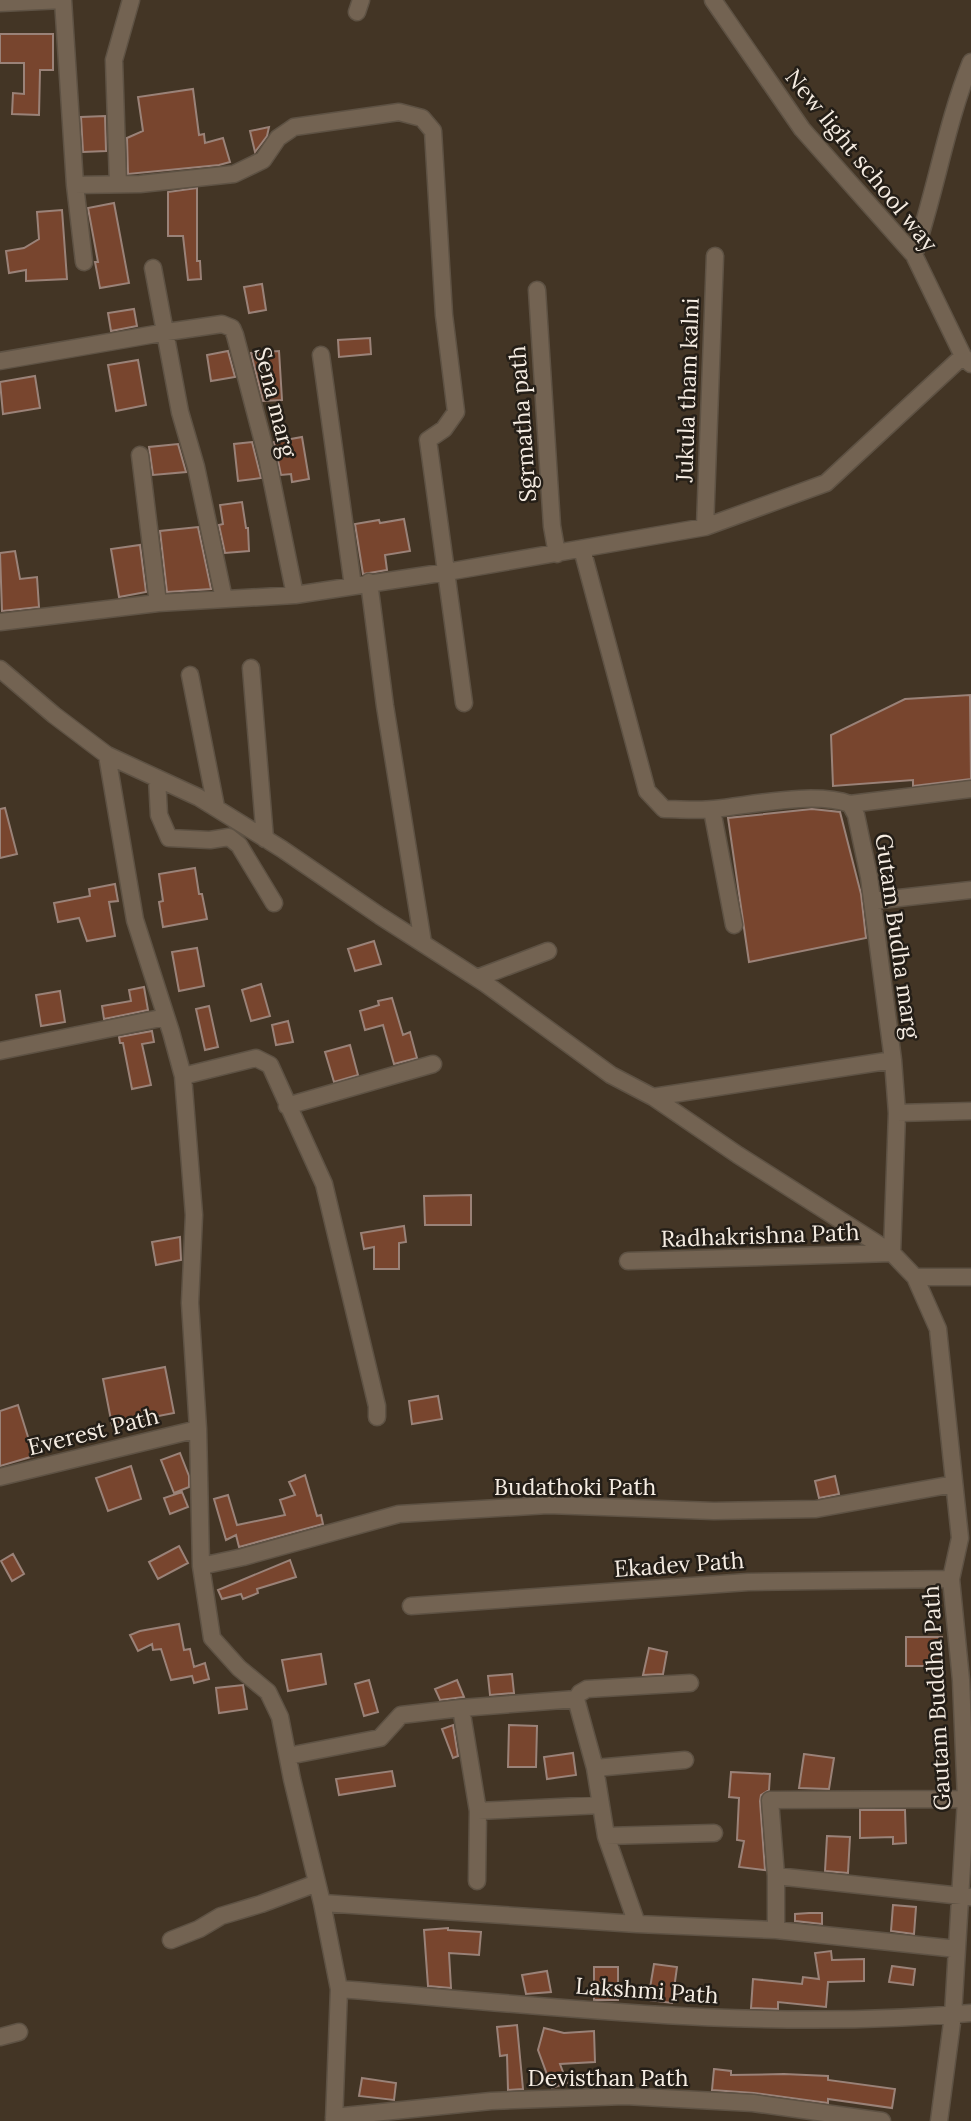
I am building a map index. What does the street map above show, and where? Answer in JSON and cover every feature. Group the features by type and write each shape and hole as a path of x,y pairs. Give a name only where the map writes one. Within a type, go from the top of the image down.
{"street":[{"path":"0,3 62,0 75,185 84,262"},
{"path":"118,184 114,60 131,0"},
{"name":"New light school way","path":"713,0 802,129 914,255 967,360"},
{"path":"914,255 965,98 971,62"},
{"path":"75,185 140,184 234,174 263,160 278,138 294,127 399,112 422,118 433,131 444,315 456,412 444,429 428,440 464,703"},
{"name":"Jukula tham kalni","path":"705,527 715,256"},
{"path":"153,268 167,331 180,412 196,467 224,599"},
{"name":"Sgrmatha path","path":"537,290 552,526 557,554"},
{"name":"Sena marg","path":"0,361 167,331 222,324 232,328 267,457 295,594"},
{"path":"321,355 385,706 423,943"},
{"path":"0,622 158,603 295,594 447,572 705,527 826,483 967,360"},
{"path":"140,455 158,603"},
{"path":"582,549 647,791 664,809 712,810 742,804 833,798 850,804 971,789"},
{"path":"251,668 265,839"},
{"path":"0,669 107,755 216,807 477,978 611,1075 653,1097 738,1155 892,1253 915,1278 971,1278"},
{"path":"190,675 216,807"},
{"path":"107,755 135,920 183,1076 194,1215 190,1303 198,1429 201,1566 212,1638 239,1668 268,1692 280,1717 339,1989 334,2119"},
{"path":"157,778 159,815 169,838 210,840 229,837 239,845 274,902"},
{"name":"Gutam Budha marg","path":"850,804 856,815 872,901 893,1060 897,1113 892,1253"},
{"path":"712,810 734,925"},
{"path":"872,901 971,890"},
{"path":"477,978 548,951"},
{"path":"0,1051 166,1017"},
{"path":"183,1076 256,1058 270,1065 324,1184 377,1406 377,1417"},
{"path":"653,1097 893,1060"},
{"path":"287,1106 433,1065"},
{"path":"897,1113 971,1111"},
{"name":"Radhakrishna Path","path":"628,1261 892,1253"},
{"name":"Gautam Buddha Path","path":"915,1278 938,1329 960,1538 951,1579 964,1641 968,1760 965,1896 939,2121"},
{"name":"Everest Path","path":"0,1477 198,1429"},
{"name":"Budathoki Path","path":"201,1566 399,1514 548,1505 714,1511 816,1509 954,1484"},
{"name":"Ekadev Path","path":"411,1606 748,1582 951,1579"},
{"path":"637,1924 606,1836 595,1768 576,1699 587,1689 690,1683"},
{"path":"288,1756 380,1738 401,1715 576,1699"},
{"path":"461,1708 478,1811 477,1881"},
{"path":"595,1768 685,1760"},
{"path":"776,1930 776,1876 770,1800 966,1799"},
{"path":"478,1811 601,1805"},
{"path":"606,1836 714,1833"},
{"path":"776,1876 965,1896"},
{"path":"171,1940 199,1929 221,1916 317,1883"},
{"path":"322,1903 637,1924 776,1930 957,1949"},
{"name":"Lakshmi Path","path":"339,1989 668,2016 760,2020 971,2013"},
{"path":"0,2037 19,2032"},
{"name":"Devisthan Path","path":"334,2119 491,2101 625,2096 754,2103 881,2121"}],"building":[{"path":"0,34 53,34 53,70 40,70 39,115 12,114 13,93 24,94 24,63 0,63"},
{"path":"193,89 199,135 204,134 205,143 223,138 230,162 128,174 127,138 143,131 138,97"},
{"path":"105,116 106,151 83,152 81,117"},
{"path":"269,127 267,136 255,152 250,131"},
{"path":"197,188 197,261 200,261 201,279 188,280 183,236 168,236 168,192"},
{"path":"114,203 129,283 100,288 88,208"},
{"path":"62,210 67,279 26,281 26,270 9,273 6,251 24,248 39,239 37,212"},
{"path":"262,284 266,310 249,313 244,287"},
{"path":"134,309 137,326 111,331 108,313"},
{"path":"370,338 371,354 339,357 338,340"},
{"path":"228,351 235,377 211,381 207,355"},
{"path":"279,351 282,400 263,401 251,353"},
{"path":"138,360 146,405 116,411 108,365"},
{"path":"35,376 40,408 3,414 0,382"},
{"path":"302,437 309,479 292,482 291,474 281,475 274,442"},
{"path":"252,442 261,478 238,481 234,444"},
{"path":"178,444 186,472 153,475 149,447"},
{"path":"242,502 248,528 249,551 225,553 219,525 223,524 220,505"},
{"path":"404,519 410,551 385,555 387,570 363,574 355,524"},
{"path":"198,527 211,589 167,592 160,531"},
{"path":"140,545 146,592 119,597 111,549"},
{"path":"15,551 20,579 37,577 39,607 2,611 0,553"},
{"path":"970,695 971,779 913,786 913,780 833,786 831,735 905,699"},
{"path":"5,808 17,854 0,858 0,809"},
{"path":"812,809 840,812 861,894 866,938 749,962 728,818"},
{"path":"195,868 207,919 163,927 159,902 163,901 159,874"},
{"path":"115,884 118,901 109,902 115,936 87,941 79,918 58,922 54,903 90,896 89,889"},
{"path":"374,941 381,964 355,971 348,949"},
{"path":"197,948 204,986 179,991 172,952"},
{"path":"261,984 270,1016 251,1021 242,990"},
{"path":"144,987 148,1010 104,1019 102,1006 131,1001 129,990"},
{"path":"60,991 65,1022 41,1026 36,995"},
{"path":"392,998 403,1035 410,1032 417,1058 394,1064 383,1025 365,1030 360,1011 379,1005 378,1001"},
{"path":"209,1006 218,1047 205,1050 196,1009"},
{"path":"288,1021 293,1042 276,1045 272,1025"},
{"path":"152,1031 154,1042 142,1044 151,1085 132,1089 123,1043 120,1043 119,1037"},
{"path":"350,1045 358,1075 334,1082 325,1052"},
{"path":"471,1195 471,1225 425,1225 424,1196"},
{"path":"404,1226 406,1242 399,1243 399,1269 374,1269 374,1247 364,1249 361,1233"},
{"path":"180,1237 181,1260 156,1265 152,1242"},
{"path":"165,1367 174,1413 112,1425 103,1379"},
{"path":"438,1396 442,1419 412,1424 409,1401"},
{"path":"18,1405 34,1456 0,1466 0,1411"},
{"path":"180,1453 189,1476 189,1487 174,1493 161,1460"},
{"path":"131,1466 141,1499 108,1511 96,1478"},
{"path":"305,1475 317,1516 321,1515 323,1524 239,1547 236,1535 226,1540 214,1499 228,1495 237,1525 285,1515 280,1500 295,1495 289,1482"},
{"path":"835,1476 839,1494 819,1498 815,1481"},
{"path":"182,1492 188,1507 170,1514 164,1498"},
{"path":"179,1546 188,1563 158,1579 149,1562"},
{"path":"13,1554 24,1574 12,1581 1,1561"},
{"path":"290,1560 296,1577 257,1589 258,1593 243,1599 241,1594 222,1599 218,1590"},
{"path":"179,1624 184,1650 190,1649 194,1667 205,1663 209,1679 194,1683 192,1676 171,1680 161,1649 153,1650 152,1644 138,1651 130,1635"},
{"path":"906,1637 942,1637 943,1666 906,1666"},
{"path":"649,1648 667,1652 663,1674 643,1675"},
{"path":"321,1654 326,1684 288,1691 282,1660"},
{"path":"512,1674 514,1693 490,1695 488,1676"},
{"path":"369,1680 378,1712 364,1716 355,1684"},
{"path":"457,1680 464,1697 440,1700 435,1689"},
{"path":"243,1685 247,1709 219,1713 216,1688"},
{"path":"453,1725 458,1756 453,1758 442,1729"},
{"path":"509,1725 537,1726 536,1767 508,1767"},
{"path":"573,1753 576,1775 547,1779 544,1757"},
{"path":"804,1754 834,1758 829,1789 799,1788"},
{"path":"392,1771 395,1786 339,1795 336,1779"},
{"path":"731,1772 770,1774 769,1790 761,1795 760,1801 765,1870 739,1867 744,1841 737,1840 739,1798 729,1797"},
{"path":"860,1810 905,1810 906,1843 893,1844 893,1837 860,1838"},
{"path":"827,1836 850,1837 848,1873 825,1871"},
{"path":"893,1905 916,1907 914,1934 891,1931"},
{"path":"822,1913 822,1924 795,1921 795,1914"},
{"path":"448,1928 481,1932 479,1955 449,1953 451,1988 428,1986 424,1930"},
{"path":"831,1951 832,1960 864,1959 864,1981 828,1982 826,2007 778,2002 778,2009 751,2008 753,1979 802,1984 803,1977 819,1979 815,1953"},
{"path":"654,1964 677,1967 672,2003 648,2000"},
{"path":"892,1966 915,1969 913,1985 889,1982"},
{"path":"594,1967 618,1967 618,2000 594,2000"},
{"path":"547,1971 551,1992 526,1994 522,1975"},
{"path":"517,2025 523,2089 508,2090 507,2055 500,2056 497,2027"},
{"path":"544,2028 564,2033 594,2031 595,2062 560,2064 567,2083 552,2088 538,2050"},
{"path":"714,2069 731,2071 731,2075 828,2076 828,2080 895,2089 892,2108 828,2099 828,2103 712,2090"},
{"path":"362,2078 396,2083 394,2100 359,2096"}]}
